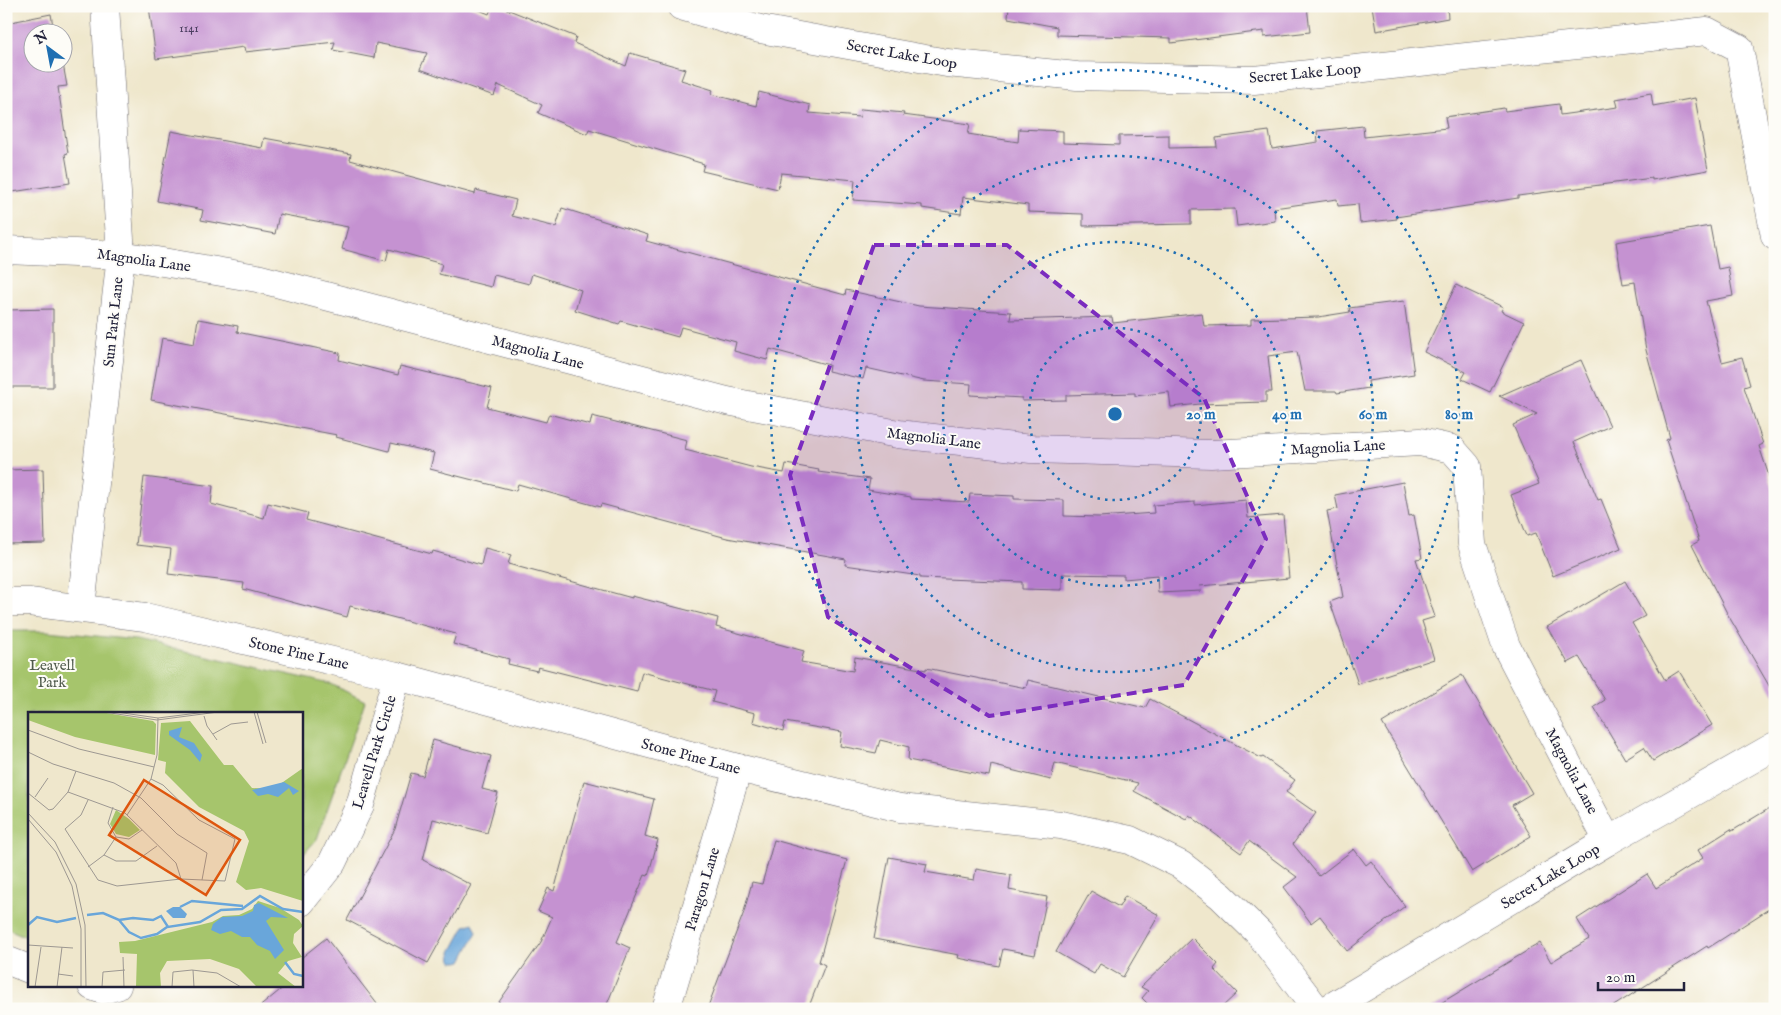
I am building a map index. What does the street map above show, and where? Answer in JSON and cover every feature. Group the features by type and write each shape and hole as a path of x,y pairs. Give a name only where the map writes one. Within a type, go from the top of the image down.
{"street":[{"name":"Sun Park Lane","path":"81,608 121,255 105,6"},
{"name":"Secret Lake Loop","path":"680,6 760,29 938,62 1077,76 1254,80 1707,31 1739,48 1775,236"},
{"name":"Magnolia Lane","path":"6,250 121,255 257,278 727,401 898,434 1031,449 1173,453 1211,454 1420,442 1452,449 1467,466 1472,544 1506,646 1608,841"},
{"name":"Stone Pine Lane","path":"6,602 29,602 145,617 397,676 738,768 900,808 1062,825 1130,840 1181,864 1221,896 1258,933 1316,1009"},
{"name":"Leavell Park Circle","path":"302,901 332,863 360,805 397,676"},
{"name":"Secret Lake Loop","path":"1328,1009 1608,841 1775,746"},
{"name":"Paragon Lane","path":"666,1009 738,768"},
{"path":"6,960 28,969"}],"highlighted area":[{"path":"874,245 1007,245 1204,398 1266,539 1184,685 989,716 828,617 790,475"}],"green space":[{"name":"Leavell Park","path":"6,631 47,631 136,640 331,684 365,701 317,839 302,856 302,712 28,712 28,938 6,928"}],"water":[{"path":"473,923 477,932 462,961 452,962 451,952 465,926"}],"building":[{"path":"149,6 469,6 489,14 492,6 499,6 576,37 574,43 626,66 630,53 685,69 681,80 713,90 711,94 756,106 759,92 810,105 809,113 860,117 861,109 904,113 903,115 970,124 968,134 1018,142 1019,129 1063,131 1063,143 1119,145 1119,136 1169,135 1169,148 1217,147 1216,138 1269,131 1272,149 1318,142 1317,131 1363,126 1364,137 1447,128 1445,117 1504,108 1505,111 1559,104 1560,115 1618,107 1616,99 1651,93 1653,106 1695,98 1708,170 1652,180 1652,178 1518,196 1518,198 1396,217 1397,219 1360,223 1358,204 1338,206 1337,199 1274,208 1275,221 1237,226 1235,209 1191,210 1191,224 1083,226 1083,214 1028,212 1028,205 963,197 961,214 922,208 922,205 853,200 855,180 781,173 778,189 702,171 704,164 589,129 587,134 538,113 542,105 498,85 494,96 420,69 427,53 376,43 374,58 333,50 335,42 245,52 244,47 156,59"},
{"path":"1009,6 1307,6 1310,32 1264,37 1264,31 1171,43 1171,38 1057,35 1057,27 1008,18"},
{"path":"1372,6 1447,6 1448,18 1376,31"},
{"path":"51,14 52,22 22,22 22,72 64,72 67,86 58,87 68,153 65,154 70,183 6,193 6,23"},
{"path":"171,131 262,148 264,138 351,154 350,160 475,194 476,190 516,200 512,216 556,227 562,208 648,235 646,241 845,295 846,290 919,306 1011,312 1010,320 1112,317 1113,323 1202,313 1204,326 1251,325 1251,319 1318,317 1350,312 1349,308 1404,301 1414,374 1368,381 1369,388 1337,393 1336,391 1305,391 1297,352 1268,356 1272,392 1266,392 1266,402 1171,407 1169,392 1135,396 1135,393 1066,395 1066,400 1022,401 1022,398 970,395 971,384 924,381 866,368 863,379 828,371 829,365 770,349 767,360 734,351 736,342 681,327 678,337 621,321 619,324 575,310 581,290 532,274 529,284 494,275 491,287 439,274 442,264 389,249 386,261 342,249 348,227 279,214 275,234 201,220 203,210 157,201"},
{"path":"1710,226 1718,269 1728,267 1733,296 1706,301 1722,362 1742,357 1750,385 1744,387 1763,444 1759,446 1775,494 1775,696 1728,615 1692,545 1699,541 1666,440 1670,438 1646,350 1635,282 1623,284 1616,242"},
{"path":"1456,285 1503,307 1501,311 1524,322 1490,392 1462,379 1466,372 1424,352"},
{"path":"53,309 53,387 6,387 6,310"},
{"path":"198,319 238,326 237,332 340,353 339,360 398,375 400,366 492,388 487,407 546,422 549,414 590,425 592,416 687,440 685,450 751,467 784,473 786,464 819,470 818,472 870,479 868,490 911,497 911,499 969,502 970,494 1014,496 1014,499 1064,500 1064,516 1099,517 1154,513 1153,505 1195,502 1195,505 1246,500 1248,518 1283,515 1289,578 1200,586 1201,591 1158,593 1157,576 1124,579 1124,575 1062,574 1062,590 1022,589 1022,582 920,578 920,576 845,565 846,559 727,538 601,504 600,507 518,484 516,491 430,469 434,453 391,443 389,451 336,437 337,435 151,400 162,338 194,344"},
{"path":"1581,360 1610,426 1574,442 1598,500 1601,499 1621,548 1553,576 1536,533 1527,536 1511,495 1539,484 1513,425 1537,414 1499,396"},
{"path":"43,469 45,543 6,544 6,470"},
{"path":"144,477 213,486 211,504 264,518 268,503 308,513 306,520 432,554 433,551 481,565 485,548 511,555 508,564 632,598 632,596 718,618 716,627 804,651 801,662 853,671 855,657 926,670 926,668 1026,688 1028,680 1145,708 1150,699 1261,758 1263,757 1295,780 1286,792 1316,813 1293,844 1319,876 1354,849 1366,865 1371,861 1405,906 1347,951 1320,916 1311,923 1284,887 1297,877 1249,841 1241,853 1189,815 1186,819 1134,791 1138,783 1055,763 1051,780 991,765 989,776 908,760 909,747 880,740 876,753 840,746 842,732 785,722 783,731 753,722 755,713 712,702 715,691 642,672 637,692 538,667 537,671 508,664 509,659 453,644 456,634 350,606 347,617 243,589 244,583 168,574 171,549 136,545"},
{"path":"1403,482 1409,516 1414,515 1422,558 1416,559 1435,617 1422,621 1434,659 1358,684 1330,602 1343,597 1327,511 1338,509 1335,495"},
{"path":"1625,581 1645,616 1632,623 1665,680 1679,671 1712,725 1653,761 1644,747 1625,759 1594,707 1605,700 1579,657 1568,663 1547,627"},
{"path":"1462,675 1532,793 1512,805 1531,836 1472,872 1382,723"},
{"path":"433,740 491,756 482,789 498,793 487,833 433,819 423,860 471,885 428,963 347,920 395,829 411,773 423,776"},
{"path":"584,781 654,799 645,836 658,840 648,876 645,875 617,942 630,948 605,1009 494,1009 541,942 552,917 538,911 548,888 554,891"},
{"path":"1775,805 1775,905 1609,1009 1431,1009 1540,943 1551,962 1589,939 1577,919 1647,874 1656,888 1703,858 1698,850"},
{"path":"774,840 847,860 819,962 825,965 808,1009 707,1009 744,912 752,882 762,884"},
{"path":"889,857 927,864 925,872 974,880 976,869 1011,875 1009,890 1047,897 1035,955 1003,949 999,966 958,958 959,955 874,939"},
{"path":"1091,891 1119,907 1125,896 1159,915 1123,977 1100,964 1094,974 1056,952"},
{"path":"326,938 381,1009 257,1009 283,988 302,988 302,957"},
{"path":"1192,938 1218,964 1214,969 1237,993 1220,1009 1153,1009 1142,998 1148,991 1141,987"}]}
